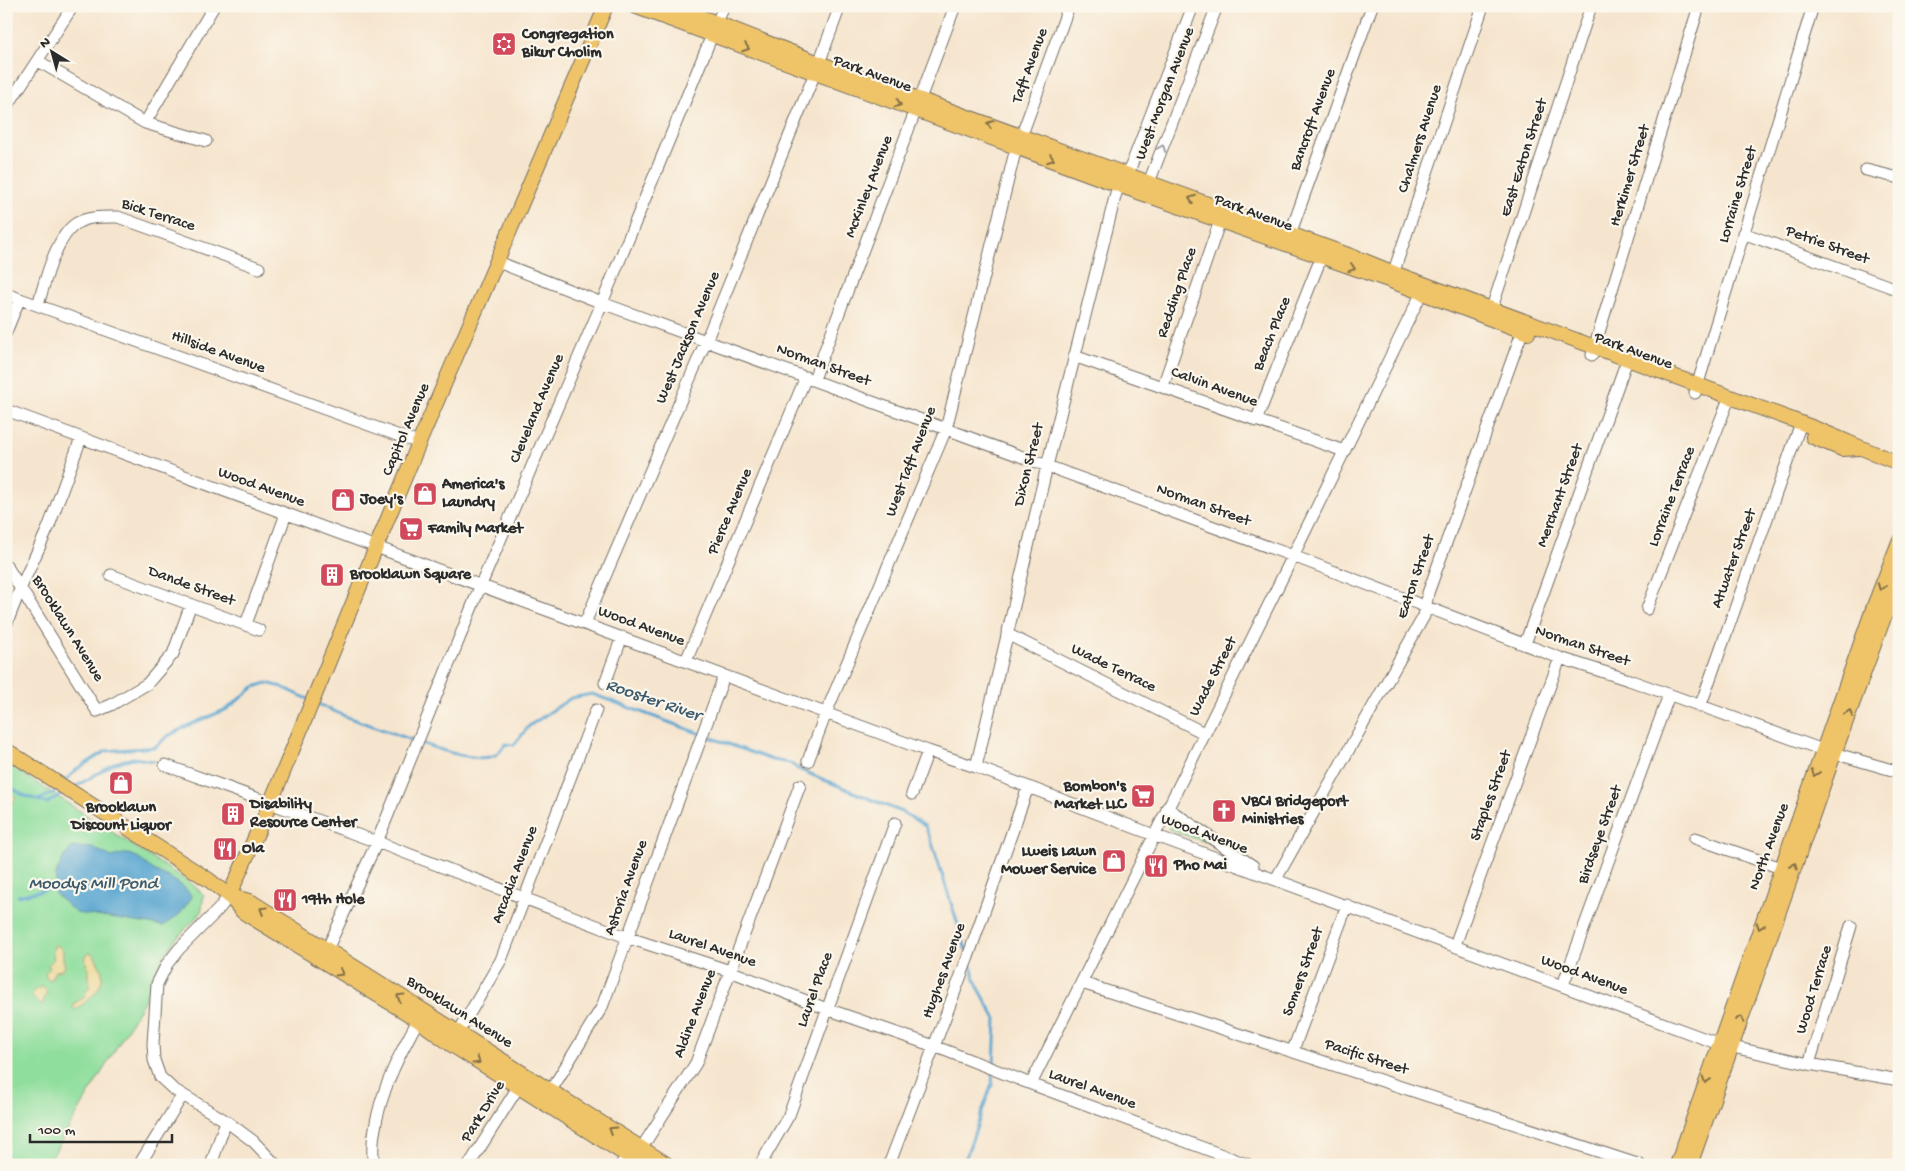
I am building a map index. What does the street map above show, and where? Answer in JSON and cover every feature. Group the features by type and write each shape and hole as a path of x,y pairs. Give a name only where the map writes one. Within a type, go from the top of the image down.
{"main road":[{"name":"Capitol Avenue","path":"229,896 270,804 420,443 606,6"},
{"name":"Park Avenue","path":"634,6 716,30 1221,216 1288,239 1362,260 1392,277"},
{"name":"Park Avenue","path":"673,6 716,30"},
{"name":"Park Avenue","path":"1288,239 1321,258 1392,277 1800,427 1846,440 1860,448 1899,463"},
{"name":"North Avenue","path":"1887,609 1899,542"},
{"name":"North Avenue","path":"1690,1165 1725,1045 1781,868 1887,609 1899,566"},
{"name":"Brooklawn Avenue","path":"6,750 209,880 229,896 243,912 324,956 421,1016 547,1097 633,1156 668,1165"},
{"name":"North Avenue","path":"1677,1165 1725,1045 1829,752"}],"street":[{"path":"6,108 73,6"},
{"path":"145,123 214,6"},
{"name":"Cleveland Avenue","path":"324,956 377,842 480,587 602,303 716,30 724,6"},
{"name":"West Jackson Avenue","path":"584,623 706,341 817,68 840,6"},
{"name":"McKinley Avenue","path":"810,378 919,105 954,6"},
{"name":"Taft Avenue","path":"1020,141 1069,6"},
{"name":"West Morgan Avenue","path":"1123,180 1193,6"},
{"name":"West Morgan Avenue","path":"1147,188 1217,6"},
{"name":"Bancroft Avenue","path":"1288,239 1372,6"},
{"name":"Chalmers Avenue","path":"1392,277 1482,6"},
{"name":"East Eaton Street","path":"1491,314 1591,6"},
{"name":"Herkimer Street","path":"1594,351 1699,6"},
{"name":"Lorraine Street","path":"1697,389 1813,6"},
{"path":"38,61 145,123 206,141"},
{"name":"West Taft Avenue","path":"808,761 826,712 946,429 1020,141"},
{"path":"1866,170 1899,178"},
{"name":"Dixon Street","path":"976,767 1074,356 1116,193 1123,180"},
{"name":"Bick Terrace","path":"38,305 51,261 62,238 77,223 98,216 118,218 259,268"},
{"name":"Redding Place","path":"1163,386 1221,216"},
{"name":"Petrie Street","path":"1744,233 1899,290"},
{"name":"Beach Place","path":"1256,421 1321,258"},
{"name":"Norman Street","path":"498,262 602,303 1293,556 1560,658 1629,680 1829,752 1899,772"},
{"name":"Wade Street","path":"1031,1084 1423,289"},
{"name":"Hillside Avenue","path":"6,294 420,443"},
{"path":"6,332 19,300"},
{"name":"Eaton Street","path":"1276,879 1424,616 1428,593 1524,326"},
{"name":"Calvin Avenue","path":"1074,356 1344,451"},
{"name":"Merchant Street","path":"1525,644 1626,363"},
{"name":"Pierce Avenue","path":"686,661 810,378"},
{"name":"Lorraine Terrace","path":"1647,609 1728,401"},
{"name":"Wood Avenue","path":"6,410 480,587 584,623 928,751 976,767 1154,835 1725,1045 1809,1064 1899,1080"},
{"name":"Atwater Street","path":"1700,706 1800,427"},
{"path":"6,625 49,526 81,438"},
{"path":"246,624 286,514"},
{"name":"Brooklawn Avenue","path":"6,565 97,712 147,684 173,654 191,604"},
{"name":"Dande Street","path":"112,575 259,630"},
{"name":"Wade Terrace","path":"1007,634 1204,733"},
{"path":"605,683 622,637"},
{"name":"Staples Street","path":"1455,945 1560,658"},
{"name":"Astoria Avenue","path":"547,1097 602,1007 626,937 724,676"},
{"name":"Birdseye Street","path":"1563,985 1669,695"},
{"name":"Arcadia Avenue","path":"455,1039 501,960 596,710"},
{"path":"912,794 928,751"},
{"name":"Laurel Avenue","path":"165,765 377,842 626,937 730,971 827,1009 934,1046 1249,1165"},
{"name":"Aldine Avenue","path":"633,1156 696,1063 800,785"},
{"name":"Hughes Avenue","path":"889,1165 963,970 1028,787"},
{"name":"Wood Avenue","path":"1167,808 1265,875"},
{"name":"Laurel Place","path":"760,1165 788,1115 895,823"},
{"path":"1694,838 1781,868"},
{"path":"229,896 218,910 179,949 167,964 157,984 153,1044 154,1060 160,1076 182,1096 226,1121 253,1141 276,1165"},
{"name":"Somers Street","path":"1293,1050 1346,905"},
{"name":"Wood Terrace","path":"1809,1064 1851,926"},
{"name":"Pacific Street","path":"1082,983 1293,1050 1640,1165"},
{"path":"373,1165 374,1135 387,1082 421,1016"},
{"name":"Park Drive","path":"469,1165 522,1081"},
{"path":"139,1165 182,1096"},
{"path":"211,1165 226,1121"}],"green space":[{"path":"6,763 192,884 204,895 201,913 174,941 154,973 145,999 47,1165 6,1165"},
{"path":"1172,820 1212,843 1170,830 1168,827"}],"sand":[{"path":"7,793 12,794 16,798 6,818"},
{"path":"57,945 63,950 65,966 62,970 55,971 49,980 46,978 45,973 50,968 48,965 54,959 54,946"},
{"path":"90,953 94,955 101,969 101,982 95,993 75,1010 73,1007 75,1003 85,997 85,993 90,986 86,955"},
{"path":"41,986 47,991 42,1005 32,997 33,991"}],"water":[{"name":"Moodys Mill Pond","path":"72,847 93,848 112,857 121,854 135,856 154,870 180,884 192,897 180,914 163,926 76,913 55,894 56,874 63,858"}],"waterway":[{"name":"Rooster River","path":"64,782 77,769 106,751 155,747 168,736 227,709 254,687 267,683 282,687 308,699"},
{"name":"Rooster River","path":"421,743 459,755 481,758 490,757 498,753 505,744 514,745 529,726 571,698 592,694 772,760 790,763 798,769 904,813 925,826 966,950"},
{"name":"Rooster River","path":"316,703 347,717 415,741"},
{"name":"Rooster River","path":"73,788 115,763 133,758 154,761"},
{"name":"Rooster River","path":"6,784 23,795 47,803 65,792"},
{"name":"Rooster River","path":"38,800 53,793 58,788"},
{"path":"18,896 56,887"},
{"name":"Rooster River","path":"970,963 977,985 996,1019 994,1066"},
{"name":"Rooster River","path":"963,1165 992,1084 993,1072"}],"place":[{"name":"Congregation Bikur Cholim","path":"504,44"},
{"name":"America's Laundry","path":"425,494"},
{"name":"Joey's","path":"343,500"},
{"name":"Family Market","path":"411,529"},
{"name":"Brooklawn Square","path":"332,575"},
{"name":"Brooklawn Discount Liquor","path":"121,783"},
{"name":"Bombon's Market LLC","path":"1143,796"},
{"name":"VBCI Bridgeport Ministries","path":"1224,811"},
{"name":"Disability Resource Center","path":"233,814"},
{"name":"Ola","path":"225,849"},
{"name":"Lweis Lawn Mower Service","path":"1114,861"},
{"name":"Pho Mai","path":"1156,866"},
{"name":"19th Hole","path":"285,900"}]}
